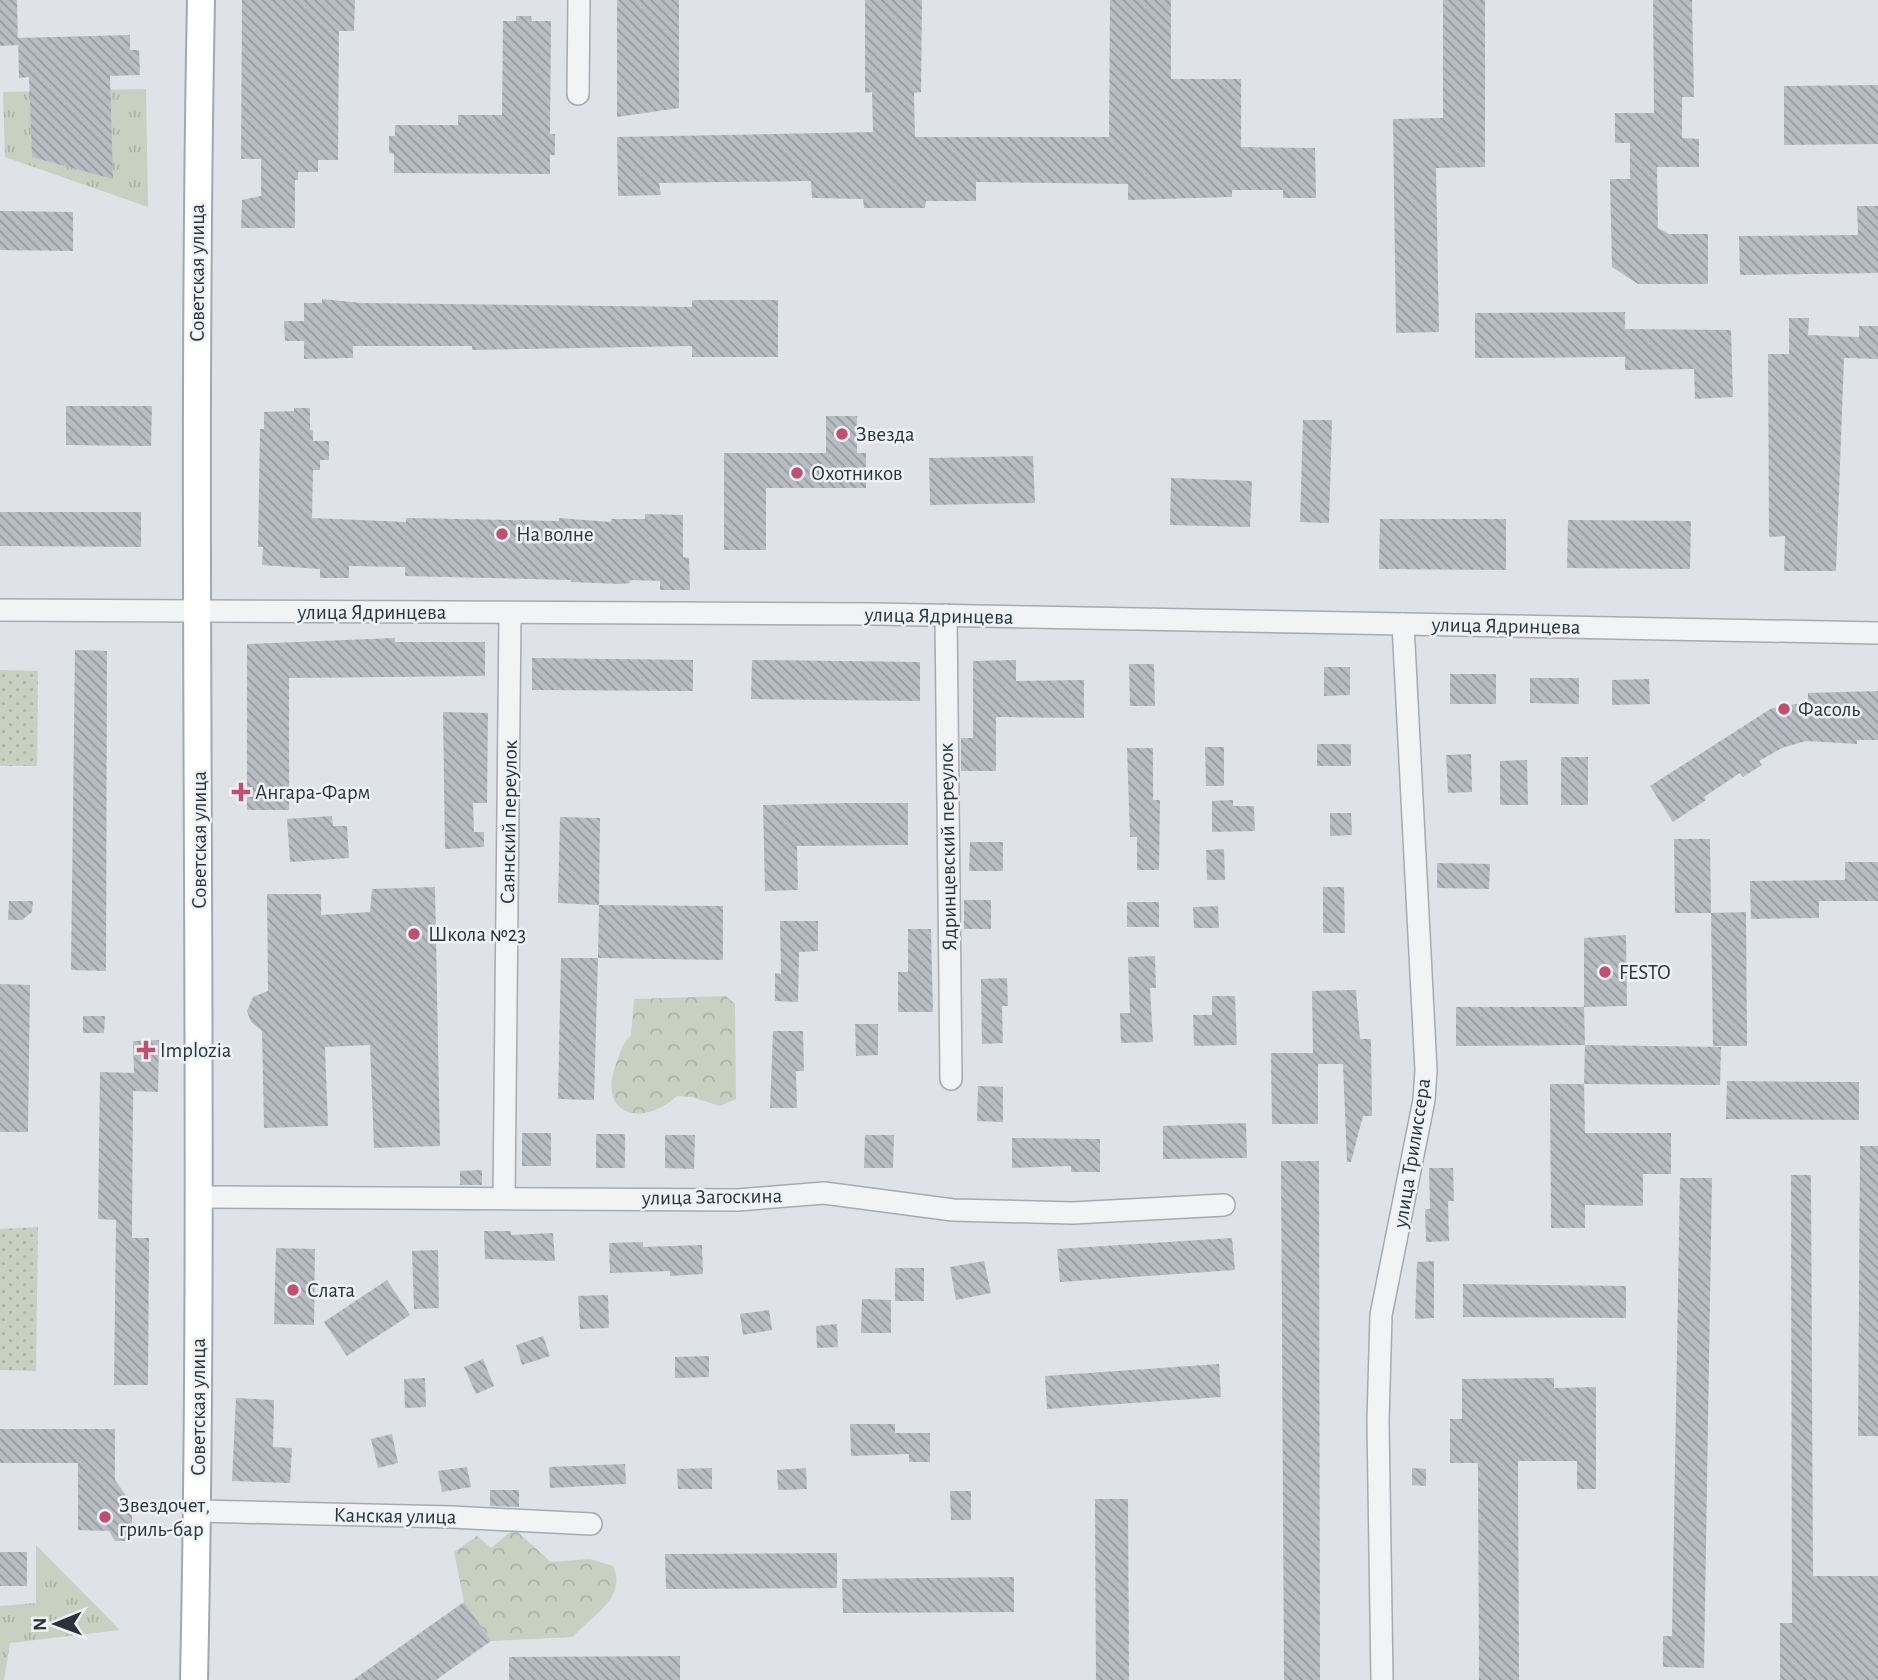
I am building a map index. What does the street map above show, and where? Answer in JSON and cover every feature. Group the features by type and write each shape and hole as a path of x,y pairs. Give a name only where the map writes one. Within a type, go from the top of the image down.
{"main road":[{"name":"Советская улица","path":"194,1680 198,1511 199,1197 196,256 201,0"}],"street":[{"path":"578,94 579,0"},
{"name":"улица Ядринцева","path":"0,610 946,615 1878,633"},
{"name":"Саянский переулок","path":"504,1198 510,614"},
{"name":"Ядринцевский переулок","path":"946,615 951,1079"},
{"name":"улица Трилиссера","path":"1382,1680 1378,1421 1381,1314 1424,1100 1426,1070 1403,624"},
{"name":"улица Загоскина","path":"199,1197 738,1200 824,1193 953,1210 1073,1213 1224,1205"},
{"name":"Канская улица","path":"198,1511 451,1517 591,1524"}],"green space":[{"path":"146,89 148,207 5,157 3,92"},
{"path":"0,670 38,671 37,766 0,766"},
{"path":"726,996 735,1004 736,1099 720,1106 692,1097 677,1096 650,1112 637,1113 626,1111 618,1105 613,1095 612,1081 622,1048 631,1035 634,999"},
{"path":"38,1227 36,1371 0,1370 0,1229"},
{"path":"514,1529 551,1562 590,1559 613,1566 616,1577 611,1597 573,1637 491,1641 464,1602 454,1552 477,1536 491,1548"},
{"path":"36,1545 120,1630 10,1643 4,1680 0,1680 0,1606 36,1603"}],"building":[{"path":"0,0 17,0 18,45 0,46"},
{"path":"242,0 355,0 354,31 339,31 338,160 318,160 318,172 298,172 298,180 295,180 295,228 241,228 242,200 261,196 261,159 241,159"},
{"path":"617,0 679,0 679,108 617,117"},
{"path":"865,0 922,0 921,92 914,93 915,137 1109,137 1110,0 1171,0 1171,79 1241,79 1241,147 1315,148 1316,198 1283,198 1283,190 1232,190 1232,197 1128,200 1128,184 976,182 976,201 926,201 925,208 864,208 863,199 812,198 811,181 659,183 661,195 618,196 617,137 873,132 872,92 865,93"},
{"path":"1443,0 1485,0 1485,167 1436,168 1439,332 1396,333 1393,119 1443,118"},
{"path":"1653,0 1692,0 1694,97 1682,97 1682,138 1699,139 1699,167 1657,167 1658,228 1669,234 1708,234 1708,284 1638,284 1612,267 1610,179 1630,179 1630,143 1615,143 1615,113 1654,113"},
{"path":"516,16 531,16 532,21 551,21 550,134 555,134 555,155 550,155 550,174 394,173 394,154 389,153 389,136 395,136 395,125 458,125 458,115 502,115 503,21 516,21"},
{"path":"130,35 130,50 139,50 140,75 110,76 113,179 32,157 29,77 19,78 18,38"},
{"path":"1878,85 1878,144 1784,145 1784,86"},
{"path":"1857,206 1878,206 1878,273 1740,275 1739,236 1858,235"},
{"path":"0,211 73,212 73,251 0,250"},
{"path":"322,299 361,303 692,307 692,300 778,300 778,357 692,357 692,346 472,350 472,346 353,346 353,358 304,359 304,341 285,341 284,321 304,321 304,303 322,303"},
{"path":"1625,312 1625,329 1731,330 1733,397 1695,399 1694,369 1625,370 1625,357 1475,358 1475,313"},
{"path":"1789,318 1809,318 1808,335 1859,337 1859,326 1878,326 1878,359 1844,358 1836,571 1784,571 1785,536 1769,537 1768,354 1789,354"},
{"path":"66,406 152,406 151,446 66,445"},
{"path":"294,408 310,408 313,441 329,441 329,460 320,460 320,470 313,470 312,518 406,522 406,518 559,521 559,518 611,522 611,519 645,519 645,514 683,515 683,557 689,558 690,590 660,590 660,581 630,580 630,583 620,584 571,580 405,576 405,567 349,566 349,578 320,578 320,569 262,565 263,547 258,547 260,429 264,429 264,412 294,411"},
{"path":"826,416 857,416 857,453 866,453 866,488 766,488 766,550 724,550 724,453 826,453"},
{"path":"1303,420 1332,420 1329,523 1300,522"},
{"path":"1033,456 1035,503 930,505 929,458"},
{"path":"1171,478 1252,481 1250,527 1170,525"},
{"path":"0,512 141,512 141,547 0,546"},
{"path":"1380,519 1506,519 1506,570 1379,569"},
{"path":"1568,520 1691,521 1690,569 1567,568"},
{"path":"395,638 395,642 485,642 485,676 289,678 289,810 247,810 247,644"},
{"path":"75,650 107,651 106,971 71,970"},
{"path":"532,658 693,660 693,691 532,690"},
{"path":"752,660 920,662 920,701 751,699"},
{"path":"1016,660 1016,681 1084,680 1084,718 996,717 996,771 961,771 961,738 973,738 973,661"},
{"path":"1129,664 1154,664 1155,706 1130,706"},
{"path":"1324,667 1350,667 1350,695 1324,696"},
{"path":"1450,674 1496,674 1496,704 1450,704"},
{"path":"1530,678 1579,678 1579,704 1530,703"},
{"path":"1649,679 1650,704 1612,705 1612,680"},
{"path":"1878,691 1878,740 1857,740 1857,744 1806,741 1782,748 1759,761 1762,765 1743,777 1740,773 1704,797 1706,800 1673,822 1650,786 1772,708 1808,702 1808,693"},
{"path":"443,712 488,713 487,803 473,803 474,832 484,832 484,847 445,849"},
{"path":"1317,744 1351,744 1351,766 1317,766"},
{"path":"1205,747 1224,747 1224,786 1206,786"},
{"path":"1127,748 1153,748 1153,800 1160,800 1159,870 1137,870 1137,837 1130,837"},
{"path":"1471,754 1472,792 1448,793 1446,755"},
{"path":"1561,757 1588,757 1588,805 1561,805"},
{"path":"1527,760 1528,805 1500,805 1500,761"},
{"path":"1233,800 1233,806 1254,806 1255,831 1212,832 1212,801"},
{"path":"908,803 908,845 797,846 798,890 765,891 763,805"},
{"path":"1330,813 1351,813 1352,835 1330,836"},
{"path":"332,816 333,826 347,826 349,858 290,862 287,819"},
{"path":"560,817 600,818 599,905 558,903"},
{"path":"1674,839 1710,839 1711,913 1675,913"},
{"path":"970,842 1003,842 1003,871 969,871"},
{"path":"1224,849 1225,880 1207,880 1206,850"},
{"path":"1845,862 1878,862 1878,901 1819,901 1819,918 1751,919 1750,881 1845,880"},
{"path":"1437,863 1490,864 1489,889 1437,888"},
{"path":"435,887 440,1146 374,1148 370,1045 325,1047 328,1126 264,1128 262,1031 251,1022 247,1011 253,997 268,991 267,894 321,894 321,915 370,912 372,889"},
{"path":"1323,887 1344,887 1345,933 1323,933"},
{"path":"964,900 991,900 991,929 964,929"},
{"path":"9,901 33,901 32,912 22,920 8,920"},
{"path":"1127,902 1159,902 1159,927 1127,927"},
{"path":"599,905 723,906 723,960 598,958"},
{"path":"1218,906 1219,928 1194,928 1193,907"},
{"path":"1746,912 1747,1046 1713,1046 1711,913"},
{"path":"780,921 818,921 818,951 799,952 798,1002 775,1001 775,973 781,974"},
{"path":"908,929 931,929 933,1012 898,1012 898,972 908,972"},
{"name":"FESTO","path":"1626,935 1627,1006 1584,1007 1584,938"},
{"path":"1155,956 1156,988 1150,988 1153,1042 1121,1043 1120,1013 1130,1013 1128,957"},
{"path":"561,958 598,958 594,1100 558,1099"},
{"path":"1007,978 1008,1006 1002,1006 1003,1043 982,1044 981,979"},
{"path":"0,984 30,985 28,1132 0,1132"},
{"path":"1356,990 1360,1039 1371,1039 1372,1116 1363,1116 1351,1162 1347,1162 1343,1064 1318,1064 1318,1124 1272,1124 1271,1053 1313,1053 1312,991"},
{"path":"1212,996 1235,996 1237,1045 1194,1046 1193,1015 1212,1015"},
{"path":"1456,1007 1584,1007 1585,1045 1456,1046"},
{"path":"83,1016 105,1016 104,1033 83,1033"},
{"path":"855,1024 878,1024 878,1055 856,1056"},
{"path":"773,1031 803,1031 804,1071 796,1071 797,1108 770,1108"},
{"path":"159,1040 158,1092 133,1091 132,1238 149,1238 148,1385 114,1385 116,1220 98,1219 100,1072 134,1073 133,1041"},
{"path":"1585,1045 1721,1047 1720,1085 1584,1084"},
{"path":"1727,1081 1859,1082 1859,1120 1726,1119"},
{"path":"1550,1084 1584,1084 1585,1133 1671,1133 1671,1174 1643,1174 1643,1206 1585,1205 1585,1228 1551,1228"},
{"path":"978,1086 1003,1087 1003,1122 977,1121"},
{"path":"1246,1123 1247,1158 1163,1159 1163,1126"},
{"path":"522,1133 551,1133 551,1166 522,1166"},
{"path":"596,1134 625,1134 625,1168 596,1168"},
{"path":"665,1135 695,1135 694,1169 665,1168"},
{"path":"865,1135 894,1135 893,1168 864,1168"},
{"path":"1012,1138 1100,1139 1100,1172 1071,1172 1071,1166 1012,1168"},
{"path":"1860,1146 1878,1146 1878,1436 1858,1436"},
{"path":"1281,1161 1319,1161 1320,1680 1284,1680"},
{"path":"1429,1168 1453,1168 1454,1201 1448,1201 1449,1241 1426,1242 1425,1209 1430,1209"},
{"path":"482,1170 482,1185 460,1185 460,1171"},
{"path":"1791,1175 1811,1175 1813,1576 1878,1576 1878,1680 1780,1680 1780,1623 1792,1623"},
{"path":"1680,1178 1712,1178 1704,1668 1663,1667 1663,1636 1672,1636"},
{"path":"484,1231 511,1231 511,1235 553,1233 555,1261 485,1259"},
{"path":"1232,1238 1235,1270 1060,1282 1057,1249"},
{"path":"643,1242 643,1247 702,1245 703,1274 670,1276 670,1271 610,1273 609,1243"},
{"path":"276,1248 315,1249 314,1325 274,1324"},
{"path":"438,1250 439,1308 414,1309 412,1251"},
{"path":"984,1261 991,1293 956,1300 950,1267"},
{"path":"1434,1261 1434,1318 1415,1319 1417,1262"},
{"path":"895,1268 924,1268 924,1301 895,1301"},
{"path":"387,1280 410,1315 347,1356 324,1322"},
{"path":"1463,1284 1626,1286 1626,1318 1463,1317"},
{"path":"608,1295 609,1328 580,1329 578,1296"},
{"path":"862,1299 891,1300 891,1333 861,1333"},
{"path":"769,1310 772,1330 743,1335 740,1314"},
{"path":"837,1324 838,1347 817,1348 816,1326"},
{"path":"543,1336 550,1356 522,1365 516,1345"},
{"path":"709,1356 709,1377 675,1378 675,1357"},
{"path":"483,1359 494,1386 476,1394 464,1367"},
{"path":"1219,1364 1221,1397 1047,1409 1045,1376"},
{"path":"425,1378 426,1407 405,1408 404,1379"},
{"path":"1554,1378 1554,1388 1596,1387 1596,1489 1577,1489 1577,1461 1518,1461 1519,1680 1479,1680 1478,1463 1450,1463 1450,1419 1462,1419 1462,1379"},
{"path":"236,1398 274,1400 273,1447 292,1448 290,1483 232,1481"},
{"path":"850,1424 895,1424 895,1433 930,1433 930,1462 909,1462 909,1454 851,1456"},
{"path":"0,1429 115,1429 115,1480 132,1504 132,1541 115,1541 109,1531 78,1530 78,1463 0,1463"},
{"path":"392,1434 398,1463 378,1468 371,1439"},
{"path":"625,1464 626,1484 550,1488 549,1467"},
{"path":"467,1467 471,1487 442,1492 438,1471"},
{"path":"712,1468 712,1489 678,1489 677,1469"},
{"path":"806,1468 807,1489 778,1490 777,1470"},
{"path":"1412,1468 1426,1469 1426,1486 1412,1485"},
{"path":"490,1490 519,1490 519,1507 490,1506"},
{"path":"950,1491 971,1491 971,1520 951,1520"},
{"path":"1095,1499 1128,1499 1129,1680 1096,1680"},
{"path":"0,1552 27,1552 27,1586 0,1586"},
{"path":"837,1553 837,1588 666,1589 665,1554"},
{"path":"1014,1577 1014,1612 843,1613 842,1579"},
{"path":"464,1602 491,1641 436,1680 353,1680"},
{"path":"680,1656 680,1680 509,1680 509,1657"}],"place":[{"name":"Звезда","path":"842,434"},
{"name":"Охотников","path":"797,473"},
{"name":"На волне","path":"502,534"},
{"name":"Фасоль","path":"1784,709"},
{"name":"Ангара-Фарм","path":"241,792"},
{"name":"Школа №23","path":"414,934"},
{"name":"FESTO","path":"1605,972"},
{"name":"Implozia","path":"146,1050"},
{"name":"Слата","path":"293,1290"},
{"name":"Звездочет, гриль-бар","path":"105,1517"}]}
